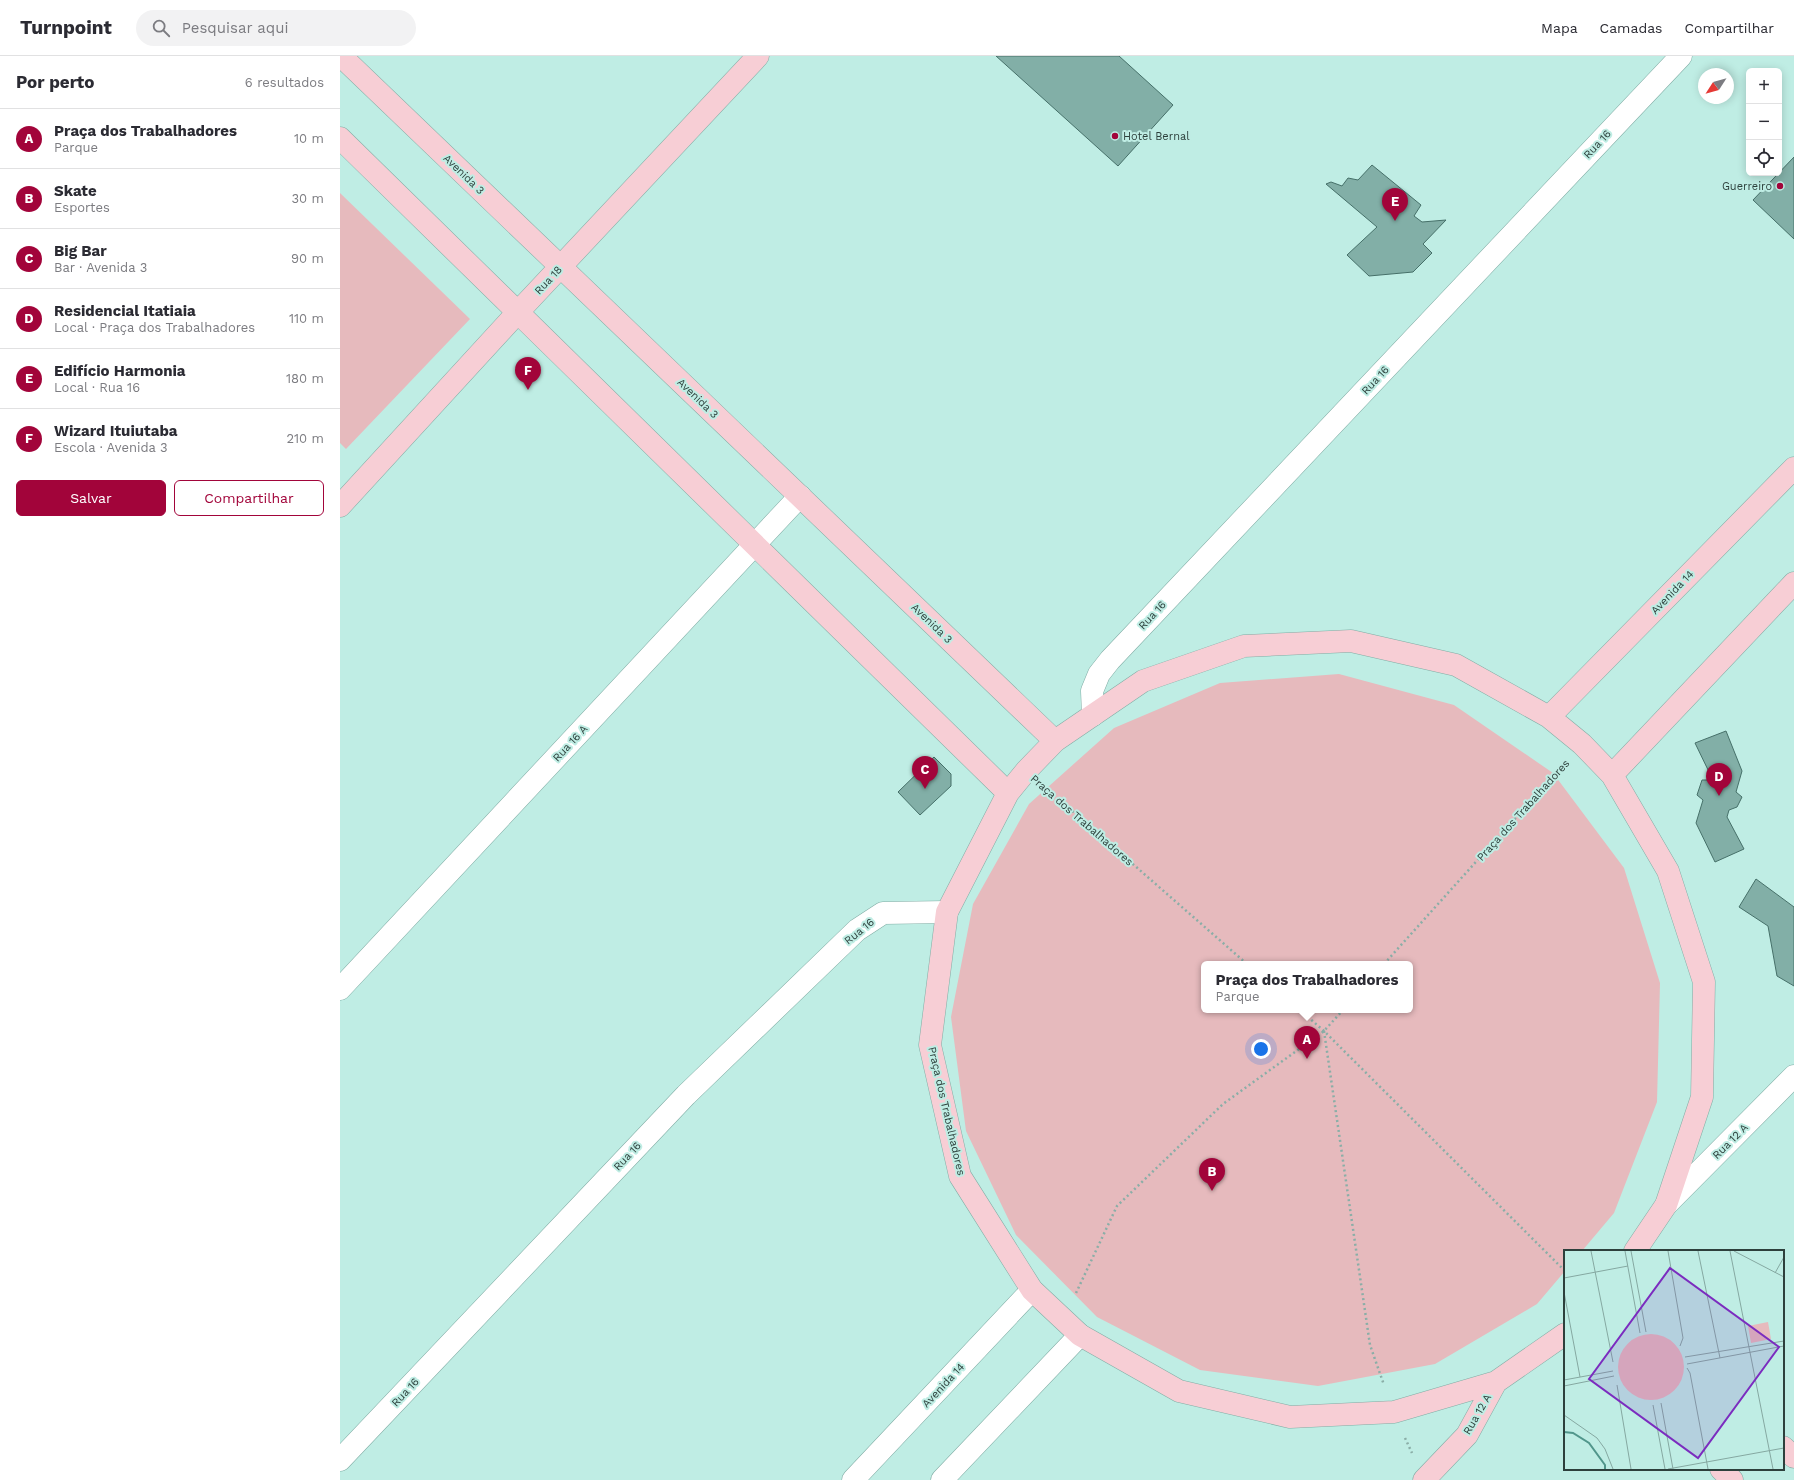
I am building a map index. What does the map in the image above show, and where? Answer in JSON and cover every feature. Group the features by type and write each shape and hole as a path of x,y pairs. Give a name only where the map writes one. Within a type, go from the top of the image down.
{"main road":[{"name":"Avenida 3","path":"341,56 1055,741"},
{"name":"Rua 18","path":"340,506 560,266 758,56"},
{"path":"340,138 1008,793"},
{"name":"Avenida 14","path":"1549,717 1794,468"},
{"path":"1612,775 1794,584"},
{"name":"Praça dos Trabalhadores","path":"1564,1335 1496,1382 1394,1412 1290,1417 1179,1391 1080,1335 1063,1321 1032,1290 960,1176 930,1045 947,912 1008,793 1026,771 1055,741 1143,681 1244,646 1351,641 1456,665 1549,717 1582,744 1612,775 1668,871 1704,982 1702,1097 1666,1206 1636,1250"},
{"name":"Rua 12 A","path":"1424,1480 1467,1435 1496,1382"},
{"path":"1784,1448 1794,1457"},
{"path":"1722,1470 1732,1480"}],"street":[{"name":"Rua 16","path":"1093,714 1092,691 1099,674 1110,660 1681,56"},
{"name":"Rua 16 A","path":"340,989 800,496"},
{"name":"Rua 16","path":"340,1460 686,1094 857,930 883,913 947,912"},
{"name":"Rua 12 A","path":"1666,1206 1794,1076"},
{"name":"Avenida 14","path":"853,1480 1032,1290"},
{"path":"942,1480 1080,1335"}],"path":[{"name":"Praça dos Trabalhadores","path":"1387,961 1582,744"},
{"name":"Praça dos Trabalhadores","path":"1026,771 1244,961"},
{"path":"1303,1013 1324,1031 1564,1270"},
{"path":"1063,1321 1117,1206 1224,1104 1324,1031 1340,1013"},
{"path":"1324,1031 1370,1345 1394,1412 1415,1460"}],"shaded area":[{"path":"340,193 470,319 346,449 340,443"},
{"path":"1339,674 1454,705 1553,773 1624,868 1660,983 1657,1102 1614,1213 1583,1250 1564,1250 1564,1272 1537,1304 1435,1364 1318,1386 1200,1370 1097,1317 1016,1235 966,1131 951,1017 973,904 1029,804 1114,728 1220,683"}],"building":[{"name":"Hotel Bernal","path":"996,56 1119,56 1173,105 1118,166"},
{"name":"Guerreiro","path":"1794,157 1794,239 1753,200 1776,176 1782,176 1782,170"},
{"path":"1372,165 1421,205 1414,216 1422,222 1446,220 1423,244 1432,253 1413,272 1369,276 1347,255 1377,227 1326,184 1331,182 1342,186 1348,178 1358,180"},
{"path":"1726,731 1742,771 1736,792 1742,797 1737,807 1729,810 1727,817 1744,849 1715,862 1696,823 1703,800 1697,795 1702,780 1711,780 1711,776 1695,743"},
{"path":"934,757 951,774 951,786 920,815 898,792"},
{"path":"1756,879 1794,907 1794,986 1777,976 1768,926 1739,907"}],"place":[{"name":"Hotel Bernal","path":"1115,136"},
{"name":"Guerreiro","path":"1780,186"},
{"name":"Edifício Harmonia","path":"1395,221"},
{"name":"Wizard Ituiutaba","path":"528,390"},
{"name":"Big Bar","path":"925,789"},
{"name":"Residencial Itatiaia","path":"1719,796"},
{"name":"Praça dos Trabalhadores","path":"1307,1059"},
{"name":"Skate","path":"1212,1191"}]}
